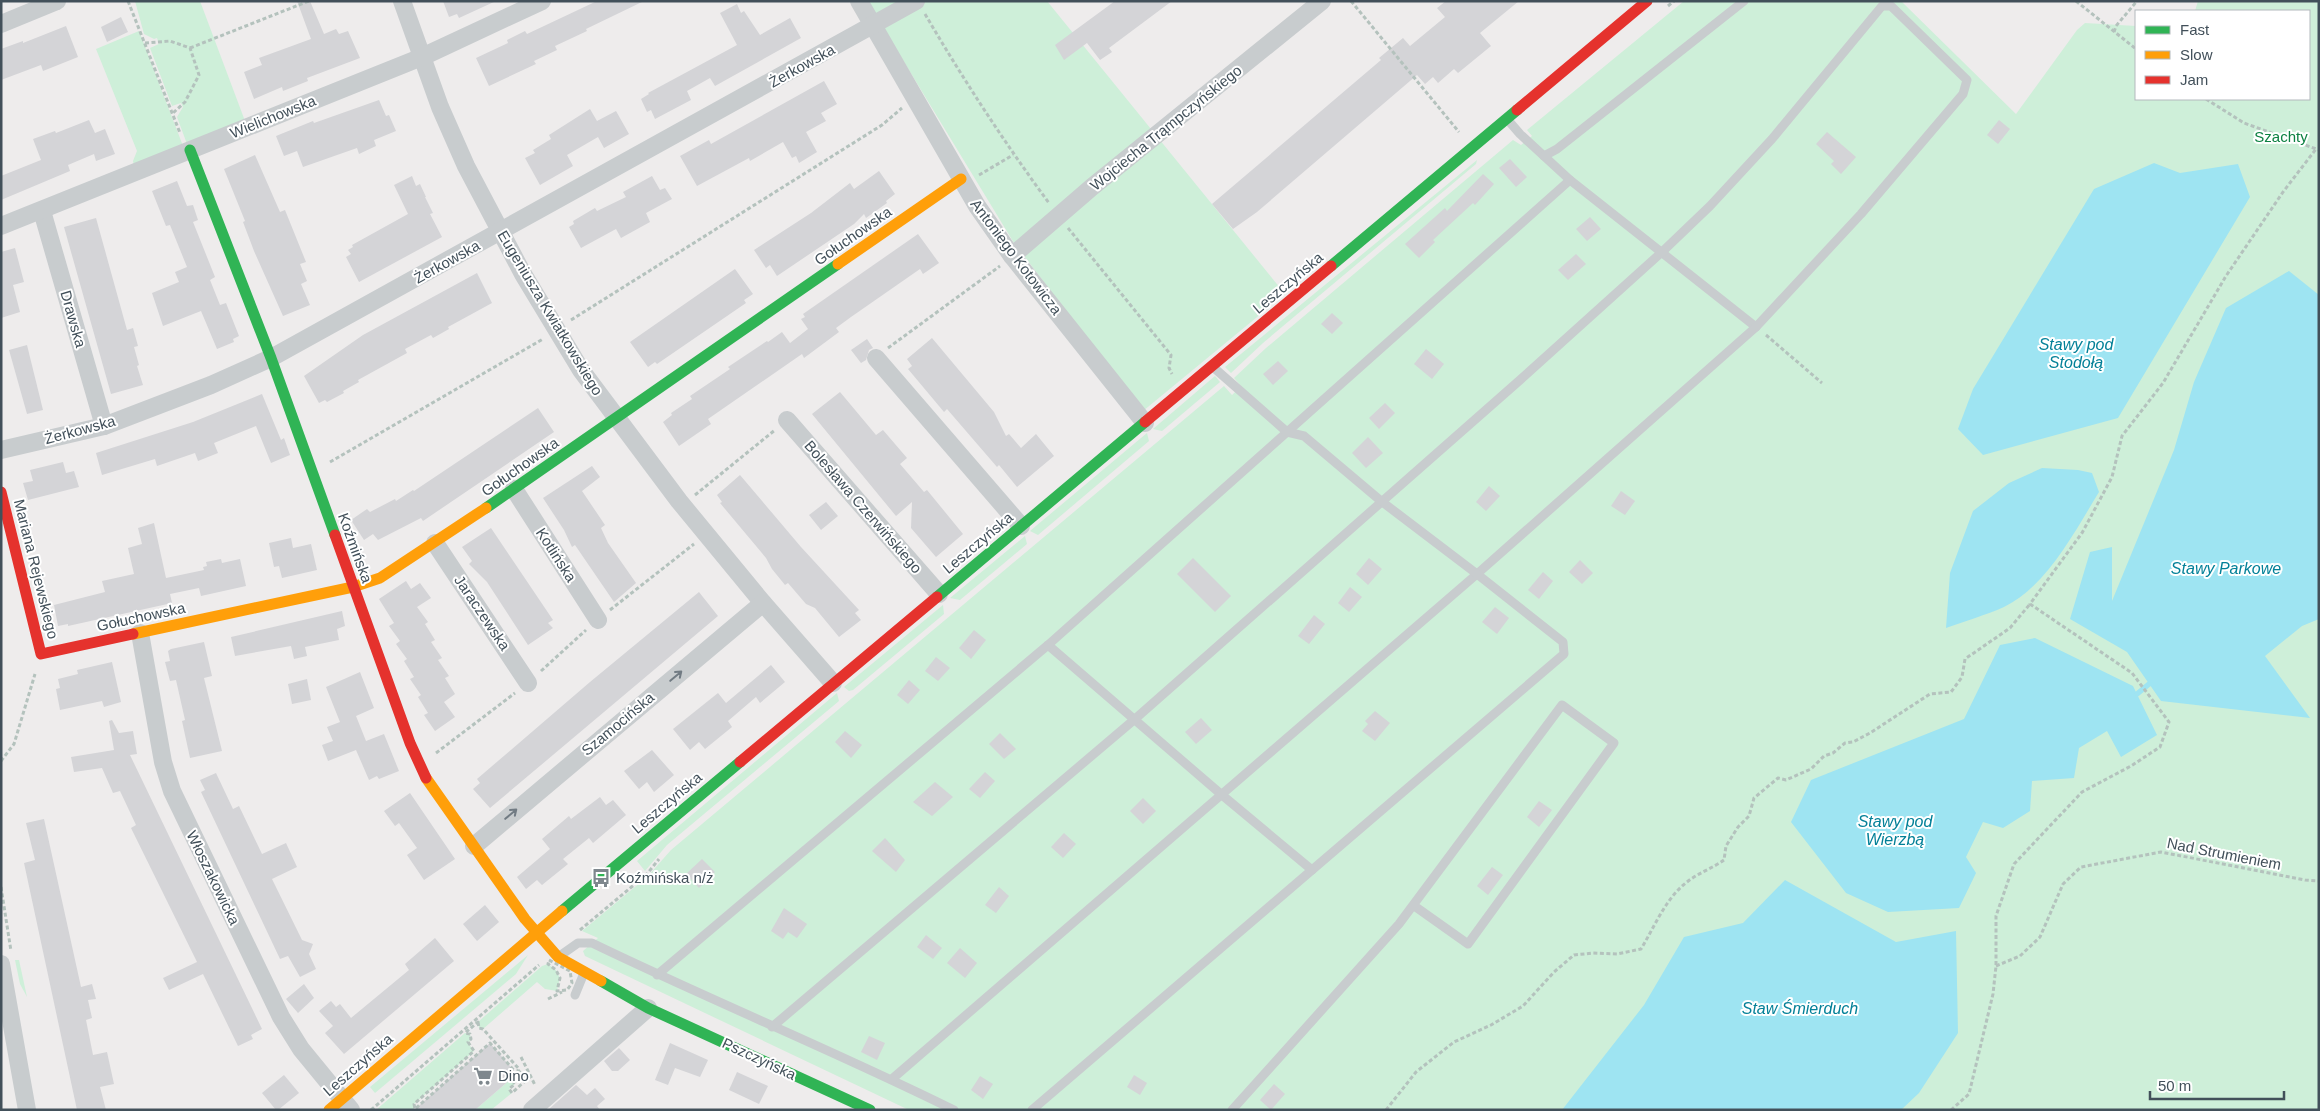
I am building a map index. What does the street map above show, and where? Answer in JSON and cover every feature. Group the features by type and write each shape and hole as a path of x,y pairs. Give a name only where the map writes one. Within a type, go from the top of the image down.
{"street":[{"path":"1,24 57,1"},
{"name":"Eugeniusza Kwiatkowskiego","path":"402,1 422,57 466,166 501,232 581,370 706,534 833,683"},
{"name":"Wielichowska","path":"1,226 422,57 542,1"},
{"name":"Antoniego Kotowicza","path":"859,1 962,182 1012,256 1145,423"},
{"name":"Wojciecha Trąmpczyńskiego","path":"1012,256 1322,1"},
{"name":"Leszczyńska","path":"340,1106 537,932 1647,1"},
{"name":"Żerkowska","path":"1,450 104,426 210,385 271,358 873,26 919,5"},
{"name":"Koźmińska","path":"190,150 271,358 352,587 427,781 525,919 537,932"},
{"name":"Gołuchowska","path":"41,654 352,587 380,578 514,489 962,182"},
{"name":"Drawska","path":"42,211 104,426"},
{"path":"876,358 1021,526"},
{"name":"Bolesława Czerwińskiego","path":"788,420 939,594"},
{"name":"Kotlińska","path":"514,489 598,620"},
{"name":"Mariana Rejewskiego","path":"1,492 41,654"},
{"name":"Jaraczewska","path":"435,542 528,683"},
{"name":"Szamocińska","path":"474,846 763,603"},
{"name":"Włoszakowicka","path":"140,633 163,762 172,791 281,1017 301,1050 340,1106"},
{"name":"Pszczyńska","path":"537,932 558,957 648,1008 870,1110"},
{"path":"1,964 27,1110"},
{"path":"534,1108 648,1008"}],"lane":[{"path":"1544,156 1557,149 1744,1"},
{"path":"772,1027 1135,719 1520,380 1662,252 1710,206 1772,139 1882,6 1891,6 1967,80 1963,94 1861,214 1756,327 1477,574 892,1079"},
{"path":"1507,119 1516,131 1570,180 1756,327"},
{"path":"657,975 1048,645 1570,180"},
{"path":"1032,1110 1564,654 1563,642 1381,502 1304,436 1287,432 1226,381 1212,366"},
{"path":"1048,645 1312,870"},
{"path":"1232,1110 1399,924 1562,705 1614,743 1468,944 1414,905"},
{"path":"558,957 578,943 592,943 657,975 892,1079 954,1110"},
{"path":"575,995 584,973"}],"path":[{"path":"128,1 186,146 190,150"},
{"path":"145,43 170,41 190,48 309,1"},
{"path":"1351,1 1472,148"},
{"path":"2076,1 2135,48"},
{"path":"2114,32 2116,26 2138,1"},
{"path":"919,5 964,81 1014,155 1059,216 1171,355 1168,368 1175,379"},
{"path":"173,113 185,102 199,75 190,48"},
{"path":"312,472 557,331 577,314 882,125 898,113 912,94"},
{"path":"1386,1110 1416,1072 1454,1042 1485,1029 1523,1006 1554,972 1574,955 1593,953 1617,954 1641,949 1669,899 1688,881 1712,869 1724,860 1726,846 1730,839 1749,816 1754,798 1768,784 1778,778 1786,780 1812,770 1824,756 1833,753 1846,743 1853,742 1930,694 1951,692 1962,677 1965,658 2010,628 2030,604 2091,517 2112,477 2122,436 2163,383 2226,276 2283,192 2317,150 2244,122 2208,100"},
{"path":"962,182 1014,155"},
{"path":"876,358 1012,256"},
{"path":"1756,327 1822,382"},
{"path":"683,505 788,420"},
{"path":"420,765 528,683 598,620 706,534"},
{"path":"1951,1110 1969,1094 1993,994 1996,966 1996,916 2014,864 2082,792 2131,766 2160,747 2169,722 2132,673 2030,604"},
{"path":"1,761 14,744 41,654"},
{"name":"Nad Strumieniem","path":"1996,966 2020,956 2040,937 2064,884 2082,868 2161,852 2305,880 2319,881"},
{"path":"478,1022 479,1028 483,1029 519,1069 526,1080 512,1093 508,1089 515,1084 511,1079 516,1074 490,1043 415,1109 414,1104 474,1051 468,1042 471,1039 470,1034 465,1033 478,1022"},
{"path":"521,1057 535,1082 534,1108"}],"green space":[{"path":"135,1 200,1 245,121 187,144 177,117 183,107 181,103 172,106 150,48 159,44 157,38 154,39 144,34"},
{"path":"867,1 1047,1 1285,294 1143,411 1014,243"},
{"name":"Szachty","path":"1684,1 1901,1 2016,114 2077,30 2085,23 2135,26 2135,100 2310,100 2310,10 2195,10 2198,1 2319,1 2319,1110 909,1110 585,956 583,951 598,938 582,931 648,876 671,850 1224,386 1232,395 1241,386 1234,378 1266,348 1513,140 1521,145 1532,136 1527,130"},
{"path":"139,31 183,146 134,166 133,161 137,151 96,49"},
{"path":"1477,160 1476,164 1263,343 1231,373 1225,367"},
{"path":"1215,376 1220,382 1162,431 1153,429"},
{"path":"1147,433 1149,441 1038,535 1030,531"},
{"path":"1025,536 1027,544 960,600 950,598"},
{"path":"943,605 944,614 853,690 849,691 844,687"},
{"path":"837,693 839,701 667,845 645,871 637,861"},
{"path":"528,955 516,974 375,1093 370,1087"},
{"path":"15,960 19,960 27,997 20,984"},
{"path":"548,964 556,970 560,978 557,991 545,989 537,982 483,1029 479,1028 478,1022 542,966"},
{"path":"465,1033 470,1034 471,1039 468,1043 474,1051 414,1104 414,1110 376,1110"},
{"path":"511,1079 515,1084 509,1089 512,1093 491,1110 475,1110"}],"water":[{"name":"Stawy pod Stodołą","path":"2154,163 2180,173 2238,164 2250,197 2118,418 1983,455 1958,429 1973,389 2094,189"},
{"name":"Stawy Parkowe","path":"2289,271 2319,295 2319,619 2302,626 2265,656 2310,718 2161,701 2127,652 2070,619 2090,552 2112,547 2112,601 2174,450 2194,382 2226,308"},
{"path":"2042,468 2078,470 2092,473 2099,492 2059,556 2034,586 2004,607 1946,628 1950,573 1973,511 2009,483"},
{"name":"Stawy pod Wierzbą","path":"2035,638 2133,686 2157,735 2121,757 2107,731 2079,748 2074,778 2032,781 2030,811 2003,828 1983,822 1966,857 1976,873 1959,908 1888,912 1846,893 1791,822 1811,780 1964,719 2000,645"},
{"name":"Staw Śmierduch","path":"1785,880 1896,942 1956,931 1958,1033 1919,1093 1901,1110 1562,1110 1644,1005 1684,937 1743,923"}],"building":[{"path":"297,1 310,1 324,34 336,29 339,34 348,31 360,58 307,78 308,81 283,91 282,87 254,99 244,72 262,65 259,58 311,39"},
{"path":"443,1 496,1 459,18 457,14 449,17"},
{"path":"597,1 644,1 555,46 557,50 534,61 536,64 489,86 476,58 508,43 507,40 525,31 527,34"},
{"path":"1115,1 1172,1 1109,48 1112,52 1100,60 1087,43 1064,60 1055,45"},
{"path":"1446,1 1519,1 1480,33 1491,46 1458,73 1454,69 1438,83 1433,77 1425,84 1417,75 1257,212 1233,229 1212,204 1381,60 1379,58 1403,38 1410,46 1445,17 1437,8"},
{"path":"737,4 741,13 744,11 760,35 790,18 801,38 715,86 710,78 687,91 691,100 655,119 651,110 647,112 641,99 648,93 737,45 720,13"},
{"path":"121,17 128,32 107,42 101,27"},
{"path":"66,26 78,57 43,71 41,65 1,80 1,49 23,41 23,43"},
{"path":"824,81 837,104 821,113 826,121 806,132 817,152 799,163 796,156 792,158 783,142 750,161 749,158 697,186 680,156 709,140 711,144"},
{"path":"379,100 386,116 389,115 396,131 374,140 376,146 359,154 357,148 303,167 297,151 284,156 276,136 313,121 314,123"},
{"path":"590,109 597,121 616,111 629,134 604,148 598,137 567,155 573,166 540,185 525,158 535,153 533,150 551,139 549,135"},
{"path":"89,120 95,133 105,129 115,154 96,161 94,154 68,165 70,171 1,200 1,176 41,160 33,139 55,131 56,133"},
{"path":"1999,120 2010,129 1998,144 1987,135"},
{"path":"1827,132 1856,157 1841,174 1831,164 1834,161 1816,144"},
{"path":"255,155 280,212 285,210 306,262 300,264 307,281 301,284 310,305 283,316 254,251 243,222 245,221 224,169"},
{"path":"1510,159 1527,177 1516,187 1499,168"},
{"path":"879,171 895,194 886,201 887,203 866,218 864,214 854,224 777,276 770,265 766,268 754,250 811,213 850,183 854,189"},
{"path":"1483,174 1494,184 1475,205 1473,203 1433,240 1435,242 1419,258 1405,244 1445,208 1447,211"},
{"path":"412,176 416,186 420,184 433,213 430,214 442,237 359,282 346,257 351,254 348,250 353,247 352,245 408,214 394,185"},
{"path":"652,176 660,190 665,188 672,199 646,213 650,222 621,238 616,229 581,248 569,227 574,224 573,221 595,208 597,211 626,197 623,192"},
{"path":"177,181 187,206 193,205 198,220 193,222 215,277 210,280 220,305 226,303 239,336 233,339 234,342 217,349 201,311 163,326 152,293 179,282 175,272 187,267 170,225 166,226 152,191"},
{"path":"1590,217 1601,229 1587,241 1576,229"},
{"path":"96,218 127,330 133,328 138,346 134,347 139,365 137,366 143,385 111,394 64,227"},
{"path":"918,234 939,263 923,274 920,269 851,317 836,328 839,332 804,358 802,354 708,419 711,424 679,446 663,422 672,415 671,413 692,399 690,396 730,369 728,367 782,332 790,343 808,329 801,319 805,317 803,314"},
{"path":"15,248 24,282 13,285 20,312 1,318 1,252"},
{"path":"1576,254 1586,264 1568,280 1558,270"},
{"path":"735,269 753,294 744,300 746,303 657,364 655,362 648,367 630,342"},
{"path":"477,273 492,303 448,327 449,329 433,338 431,335 405,349 407,353 358,380 359,382 343,391 344,393 327,402 325,400 319,403 304,376 363,335"},
{"path":"1332,313 1343,323 1332,334 1321,324"},
{"path":"932,338 994,412 1006,436 1009,434 1021,448 1036,434 1054,456 1017,487 999,465 997,467 947,409 944,412 908,369 912,366 907,359"},
{"path":"867,339 873,348 869,350 866,360 861,363 851,350"},
{"path":"27,345 43,410 27,414 9,350"},
{"path":"1426,349 1444,364 1432,379 1414,364"},
{"path":"1278,361 1288,371 1273,385 1263,374"},
{"path":"840,392 876,435 883,430 907,458 900,464 924,492 927,490 963,534 936,557 911,528 912,502 896,516 812,414"},
{"path":"262,394 281,440 284,438 290,455 271,463 256,426 214,443 218,453 198,461 195,453 157,466 155,459 102,475 96,453 193,422"},
{"path":"1385,403 1395,413 1379,429 1369,418"},
{"path":"538,408 554,432 423,521 421,518 378,540 373,534 364,540 351,520 367,509 370,512 414,491"},
{"path":"1368,437 1383,453 1366,468 1352,453"},
{"path":"63,462 66,473 74,471 79,487 28,500 23,483 33,481 30,470"},
{"path":"592,466 600,477 582,491 605,525 601,528 608,543 636,583 614,602 575,545 572,547 564,530 543,498"},
{"path":"740,475 801,547 859,610 855,613 861,620 839,637 815,608 806,604 788,583 785,585 766,558 720,503 722,502 717,495"},
{"path":"1489,486 1500,496 1486,511 1476,502"},
{"path":"1621,491 1635,501 1625,515 1611,506"},
{"path":"826,502 838,516 821,530 809,515"},
{"path":"154,523 166,578 204,570 203,567 207,566 206,562 221,559 222,563 240,559 246,586 201,596 199,588 170,594 172,603 68,626 68,624 58,626 54,605 105,592 102,581 134,574 128,548 142,544 138,528"},
{"path":"491,528 553,620 548,623 553,628 528,645 487,582 469,564 472,561 462,547"},
{"path":"291,538 293,548 311,544 317,570 282,578 279,566 274,567 269,543"},
{"path":"1193,558 1231,596 1215,612 1177,574"},
{"path":"1369,558 1382,569 1368,585 1356,574"},
{"path":"1580,560 1593,573 1582,584 1569,572"},
{"path":"1543,572 1553,581 1539,599 1528,590"},
{"path":"406,581 411,589 420,583 431,598 417,607 428,622 425,624 435,640 431,642 442,658 438,660 449,676 445,678 455,694 444,702 455,717 435,731 424,715 428,713 418,697 421,695 410,679 414,677 404,661 407,659 396,644 400,641 389,626 394,623 379,599"},
{"path":"1350,587 1362,597 1349,612 1338,603"},
{"path":"699,592 718,616 490,808 473,789 480,783 477,779"},
{"path":"1495,607 1509,618 1497,634 1482,622"},
{"path":"342,611 345,626 337,629 339,640 305,647 307,656 294,659 291,646 235,656 231,637"},
{"path":"1314,615 1325,624 1309,644 1298,636"},
{"path":"974,630 986,640 971,659 959,648"},
{"path":"204,642 212,676 204,678 222,751 190,758 182,721 185,720 176,680 170,681 165,662 170,661 168,651 171,649"},
{"path":"936,657 950,668 938,681 925,671"},
{"path":"112,662 121,702 104,707 102,701 60,710 56,689 60,688 58,679 78,674 77,670"},
{"path":"771,665 785,682 760,703 756,697 728,721 732,727 705,749 699,742 690,750 673,729 718,693 726,703"},
{"path":"360,672 374,708 356,716 366,741 384,734 399,771 379,779 377,776 369,780 356,750 328,761 322,745 333,741 327,727 340,722 326,687"},
{"path":"307,679 311,700 292,704 288,684"},
{"path":"909,680 920,690 908,704 897,695"},
{"path":"1375,711 1390,723 1375,741 1362,731 1368,724 1365,721"},
{"path":"1201,718 1212,730 1196,744 1185,732"},
{"path":"112,720 119,733 133,731 137,754 130,755 262,1029 251,1035 253,1039 238,1046 203,974 169,990 163,978 197,962 131,828 136,825 120,791 113,793 102,768 74,772 71,757 114,750 109,721"},
{"path":"845,731 862,745 851,758 835,742"},
{"path":"1000,733 1016,749 1004,759 989,744"},
{"path":"652,750 674,775 654,792 647,782 639,789 624,771"},
{"path":"985,772 995,781 980,798 969,789"},
{"path":"216,773 233,809 239,806 262,854 286,843 297,867 272,879 302,940 313,944 309,954 316,969 300,977 288,956 280,959 201,792 205,790 200,780"},
{"path":"935,782 953,797 932,816 913,802"},
{"path":"410,793 455,859 424,880 407,855 417,848 399,823 395,826 384,811"},
{"path":"600,797 606,805 613,800 626,815 593,843 589,838 563,859 568,864 542,885 537,880 526,889 517,877 550,849 542,839 569,816 571,819"},
{"path":"1143,798 1156,811 1143,824 1130,811"},
{"path":"1539,801 1552,810 1539,827 1527,817"},
{"path":"44,819 81,987 92,984 96,999 88,1000 92,1018 86,1020 93,1055 107,1052 114,1084 100,1087 106,1110 77,1110 24,863 35,860 26,823"},
{"path":"1064,833 1076,844 1063,858 1051,847"},
{"path":"885,838 905,860 896,872 872,851"},
{"path":"702,859 715,872 699,888 686,874"},
{"path":"1492,867 1503,875 1488,895 1477,886"},
{"path":"999,887 1009,896 996,913 985,905"},
{"path":"485,905 499,922 477,941 463,924"},
{"path":"784,908 807,924 797,938 788,932 783,939 771,931"},
{"path":"926,935 942,948 933,959 917,947"},
{"path":"435,938 454,961 344,1054 325,1033 333,1026 319,1011 331,1001 336,1007 340,1004 351,1018 409,970 405,964"},
{"path":"960,948 977,963 965,978 947,963"},
{"path":"304,984 314,998 298,1013 286,999"},
{"path":"869,1036 885,1043 877,1060 861,1052"},
{"name":"Dino","path":"490,1043 517,1074 475,1110 414,1110"},
{"path":"670,1043 708,1060 700,1077 675,1068 668,1085 655,1080"},
{"path":"619,1048 630,1060 618,1071 612,1071 604,1061"},
{"path":"737,1072 768,1086 759,1104 729,1090"},
{"path":"284,1075 299,1093 276,1110 262,1093"},
{"path":"1134,1075 1147,1083 1140,1095 1127,1087"},
{"path":"980,1076 993,1084 983,1099 971,1090"},
{"path":"1274,1084 1285,1094 1271,1110 1260,1100"},
{"path":"576,1085 587,1095 595,1088 605,1099 597,1106 600,1110 548,1110"}],"waterway":[{"path":"2137,694 2149,684"}],"traffic: fast":[{"path":"1331,266 1517,110"},
{"path":"190,150 271,358 335,535"},
{"path":"486,508 838,264"},
{"path":"937,597 1145,422"},
{"path":"562,911 740,762"},
{"path":"601,981 648,1008 870,1110"}],"traffic: slow":[{"path":"838,264 961,179"},
{"path":"133,634 353,587 380,578 486,508"},
{"path":"426,778 525,919 558,957 601,981"},
{"path":"329,1110 562,911"}],"traffic: jam":[{"path":"1517,110 1647,1"},
{"path":"1145,422 1331,266"},
{"path":"1,492 41,654 133,634"},
{"path":"335,535 410,743 426,778"},
{"path":"740,762 937,597"}],"place":[{"name":"Koźmińska n/ż","path":"601,878"},
{"name":"Dino","path":"483,1076"}]}
